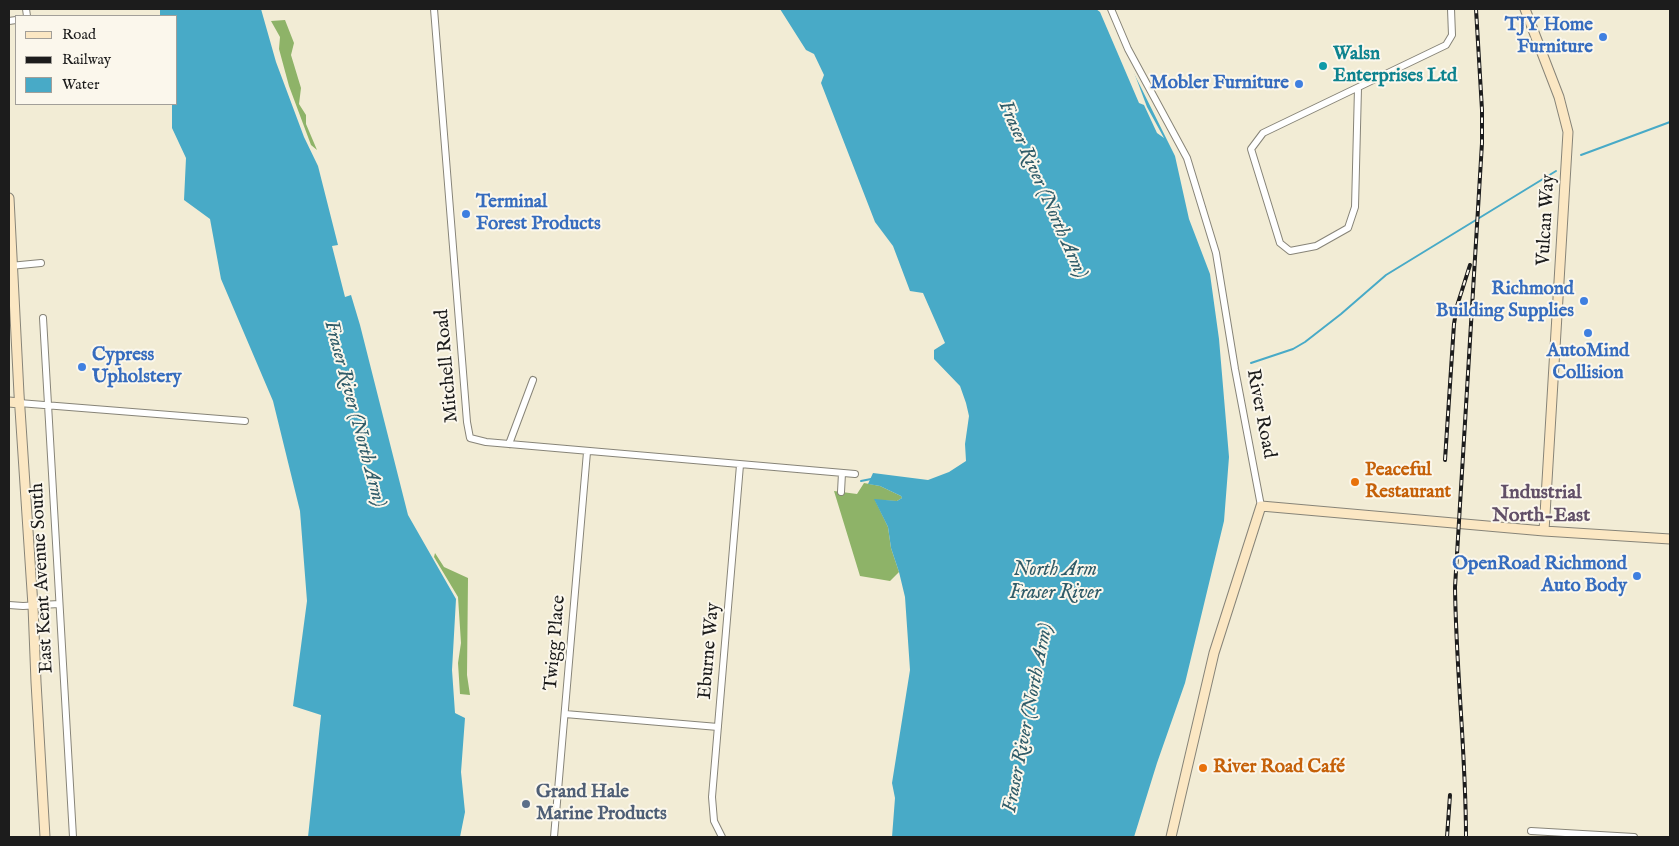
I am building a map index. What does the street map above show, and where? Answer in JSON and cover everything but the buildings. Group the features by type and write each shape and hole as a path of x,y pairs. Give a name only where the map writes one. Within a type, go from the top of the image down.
{"street":[{"name":"Mitchell Road","path":"434,9 467,427 470,438 486,442 587,452 681,458 740,465 855,474"},
{"name":"River Road","path":"1110,9 1128,49 1187,158 1216,253 1236,376 1261,506 1214,653 1171,837"},
{"path":"1358,88 1355,207 1348,228 1316,246 1290,251 1280,243 1252,149 1263,134 1446,44 1452,35 1451,9"},
{"name":"Vulcan Way","path":"1525,9 1559,97 1568,132 1544,531"},
{"path":"9,198 11,266 33,606 45,837"},
{"path":"11,266 41,263"},
{"name":"East Kent Avenue South","path":"43,318 73,837"},
{"path":"509,444 533,380"},
{"path":"9,402 245,421"},
{"name":"Twigg Place","path":"554,837 587,452"},
{"name":"Eburne Way","path":"722,837 714,821 712,805 740,465"},
{"path":"841,492 842,473"},
{"path":"1261,506 1670,540"},
{"path":"9,605 60,604"},
{"path":"565,714 718,727"},
{"path":"1531,831 1634,837"}],"green space":[{"path":"285,20 294,43 291,55 301,88 299,104 306,115 306,124 317,150 311,145 289,86 279,49 280,37 271,21"},
{"path":"864,483 880,486 902,498 897,501 875,500 888,527 891,548 899,572 890,581 860,576 834,491 857,494"},
{"path":"435,553 444,567 468,578 467,675 470,695 460,694 458,663 461,643 458,597 434,557"}],"water":[{"name":"Fraser River (North Arm)","path":"160,9 261,9 276,62 304,137 318,166 338,245 332,246 345,297 351,295 360,325 408,515 456,599 452,670 455,713 465,718 461,772 465,812 460,837 308,837 321,715 293,706 307,601 300,511 273,401 221,279 210,219 184,200 186,158 172,128 172,105 178,105 178,15 160,15"},
{"name":"North Arm Fraser River","path":"780,9 1102,9 1175,156 1189,219 1210,274 1219,339 1229,457 1224,521 1185,683 1134,837 892,837 895,798 892,783 910,670 905,597 891,548 888,527 874,499 897,501 902,498 880,486 868,484 873,473 928,480 949,472 966,461 965,444 969,416 960,386 934,359 934,350 945,343 923,293 910,291 893,246 875,222 821,83 824,75 814,54 806,50"}],"pier":[{"path":"1096,9 1105,9 1129,59 1147,107 1164,138 1157,133 1144,105 1139,103 1100,12"}],"waterway":[{"path":"1581,155 1670,122"},
{"path":"1251,363 1293,349 1305,342 1386,275 1556,171"},
{"path":"861,481 871,479"}],"railway":[{"path":"1466,837 1455,587 1482,143 1476,9"},
{"path":"1445,460 1454,324 1457,306 1470,265"},
{"path":"1447,837 1450,795"}],"place":[{"name":"TJY Home Furniture","path":"1603,37"},
{"name":"Walsn Enterprises Ltd","path":"1323,66"},
{"name":"Mobler Furniture","path":"1299,84"},
{"name":"Terminal Forest Products","path":"466,214"},
{"name":"Richmond Building Supplies","path":"1584,301"},
{"name":"AutoMind Collision","path":"1588,333"},
{"name":"Cypress Upholstery","path":"82,367"},
{"name":"Peaceful Restaurant","path":"1355,482"},
{"name":"OpenRoad Richmond Auto Body","path":"1637,576"},
{"name":"River Road Café","path":"1203,768"},
{"name":"Grand Hale Marine Products","path":"526,804"}],"district":[{"name":"Industrial North-East","path":"1541,506"}]}
